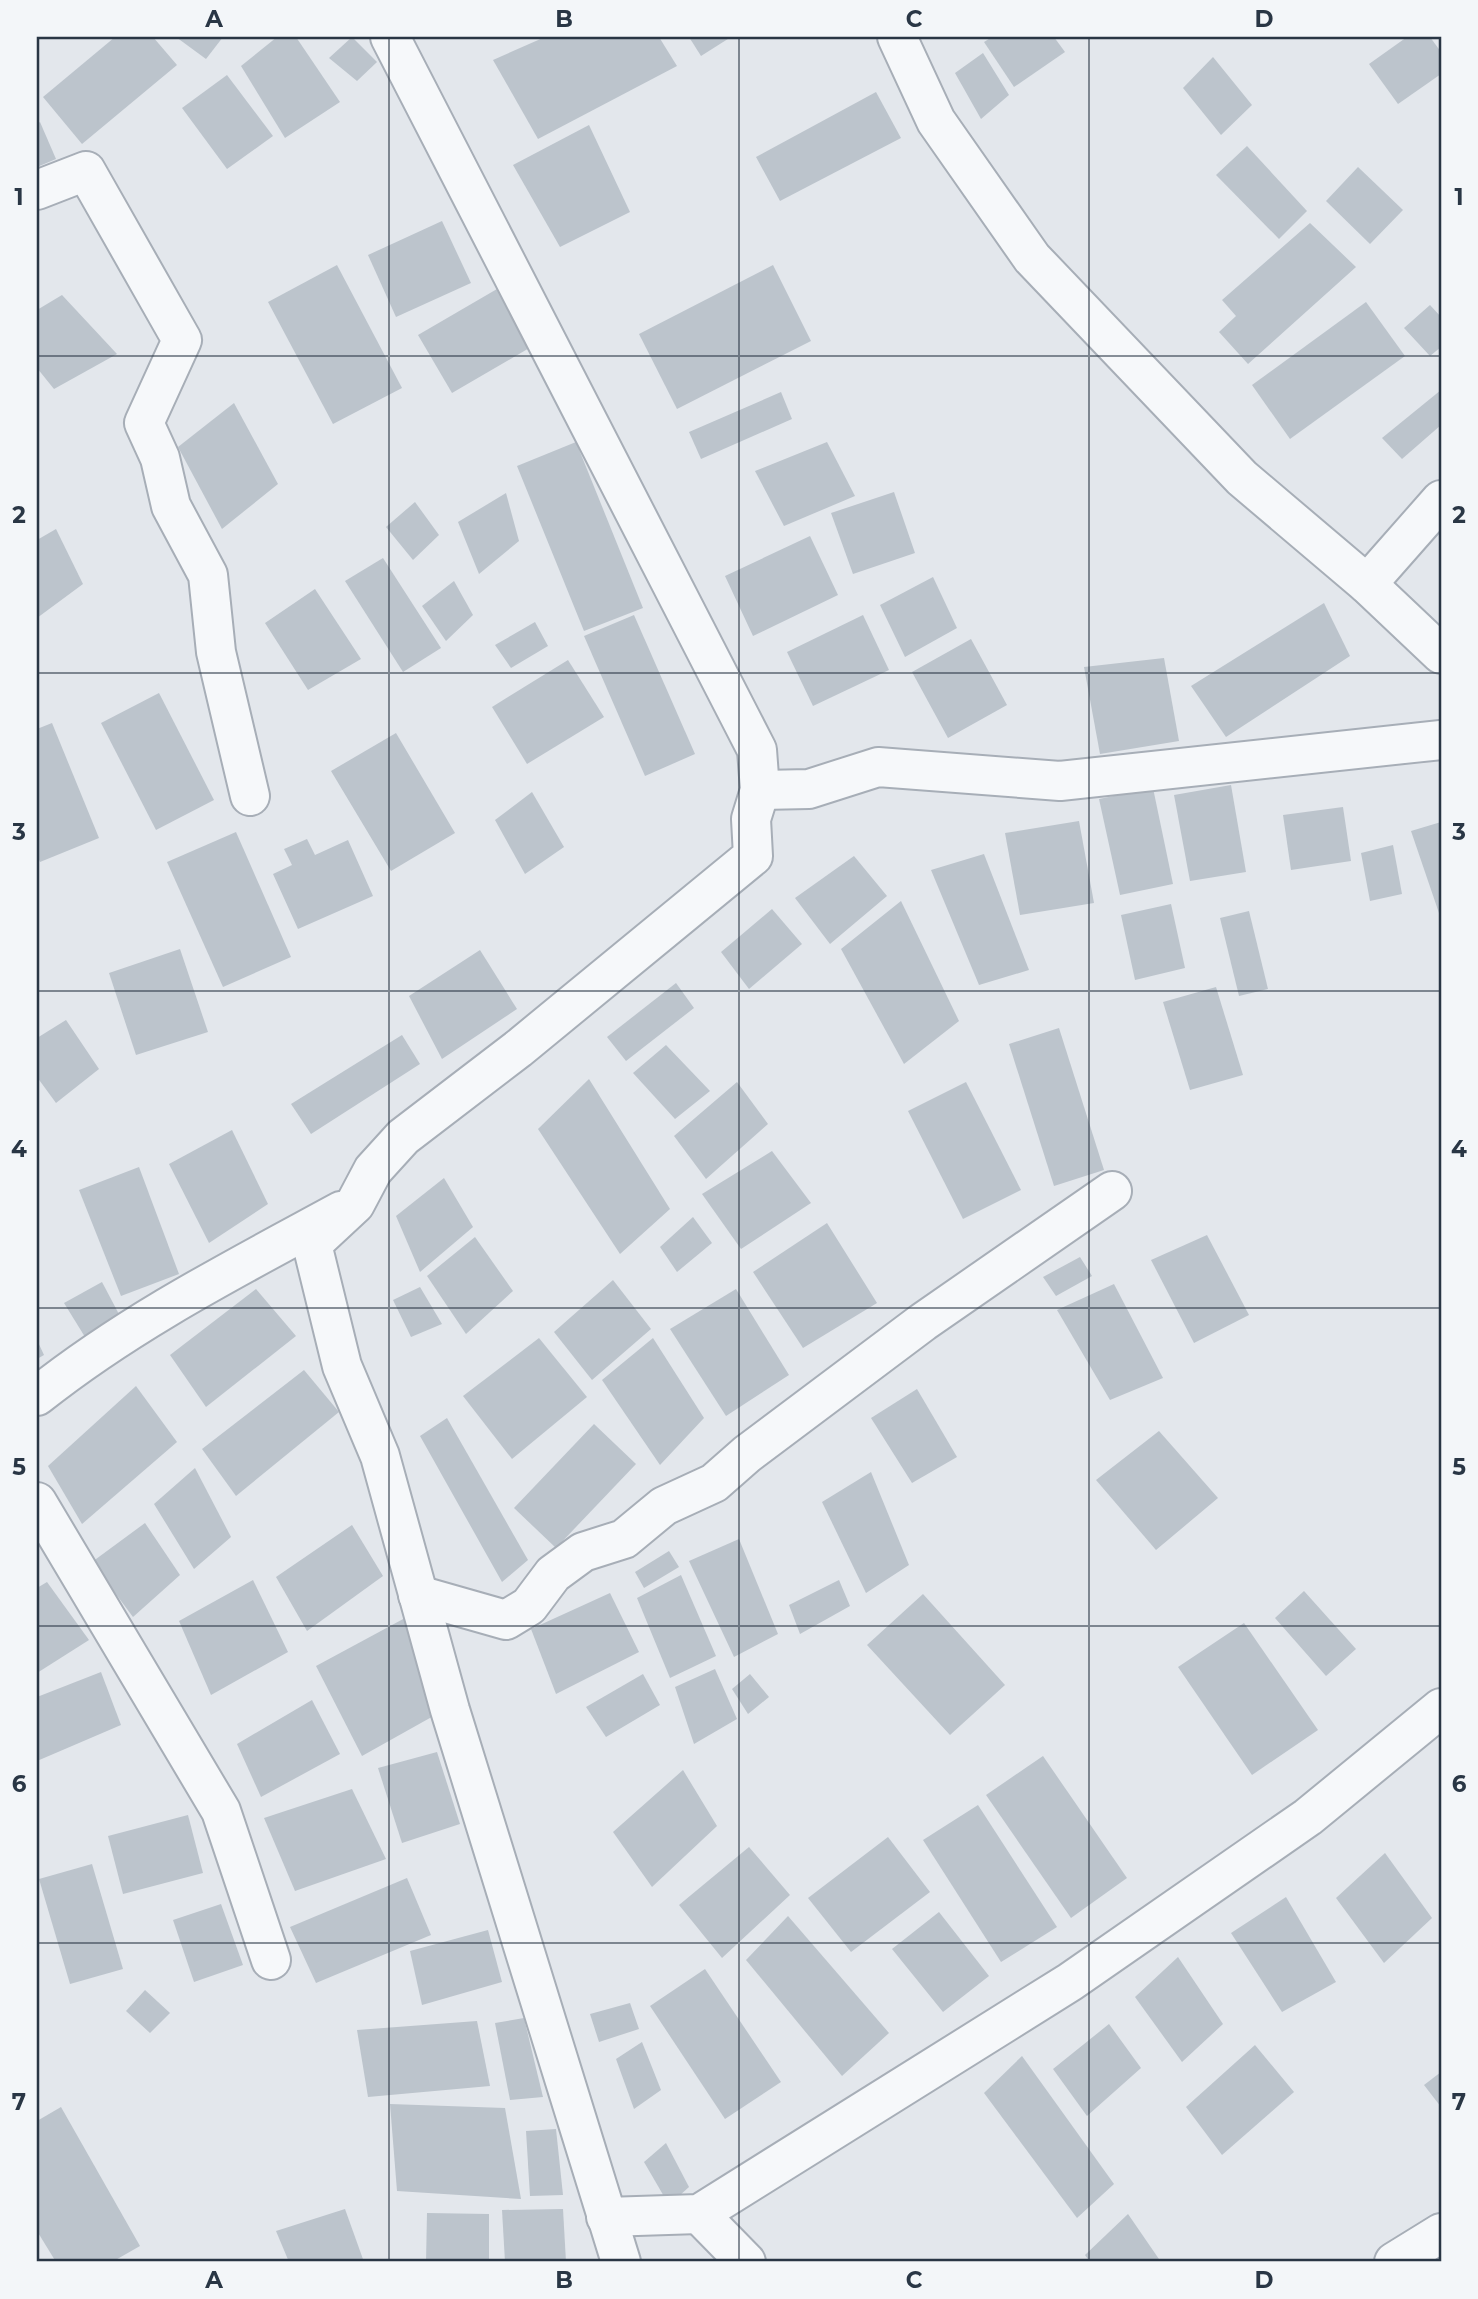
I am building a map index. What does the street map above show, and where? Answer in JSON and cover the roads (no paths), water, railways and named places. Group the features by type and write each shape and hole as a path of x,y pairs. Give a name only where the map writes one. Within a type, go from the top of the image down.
{"street":[{"path":"390,37 757,750 760,790 751,819 753,856 518,1049 403,1137 373,1170 355,1203 312,1244 342,1366 380,1457 454,1723 621,2262"},
{"path":"897,37 936,121 1032,258 1242,478 1367,584 1441,654"},
{"path":"37,190 86,171 181,340 144,423 160,458 171,506 208,575 216,652 250,796"},
{"path":"1367,584 1441,500"},
{"path":"760,790 809,789 878,766 1060,780 1441,740"},
{"path":"418,1595 506,1620 529,1606 553,1574 583,1552 624,1539 664,1506 714,1483 747,1454 912,1330 1112,1191"},
{"path":"37,1396 71,1369 210,1280 355,1203"},
{"path":"37,1502 221,1811 271,1959"},
{"path":"606,2217 699,2214 1070,1982 1308,1817 1441,1708"},
{"path":"699,2214 746,2262"},
{"path":"1394,2262 1441,2233"}]}
